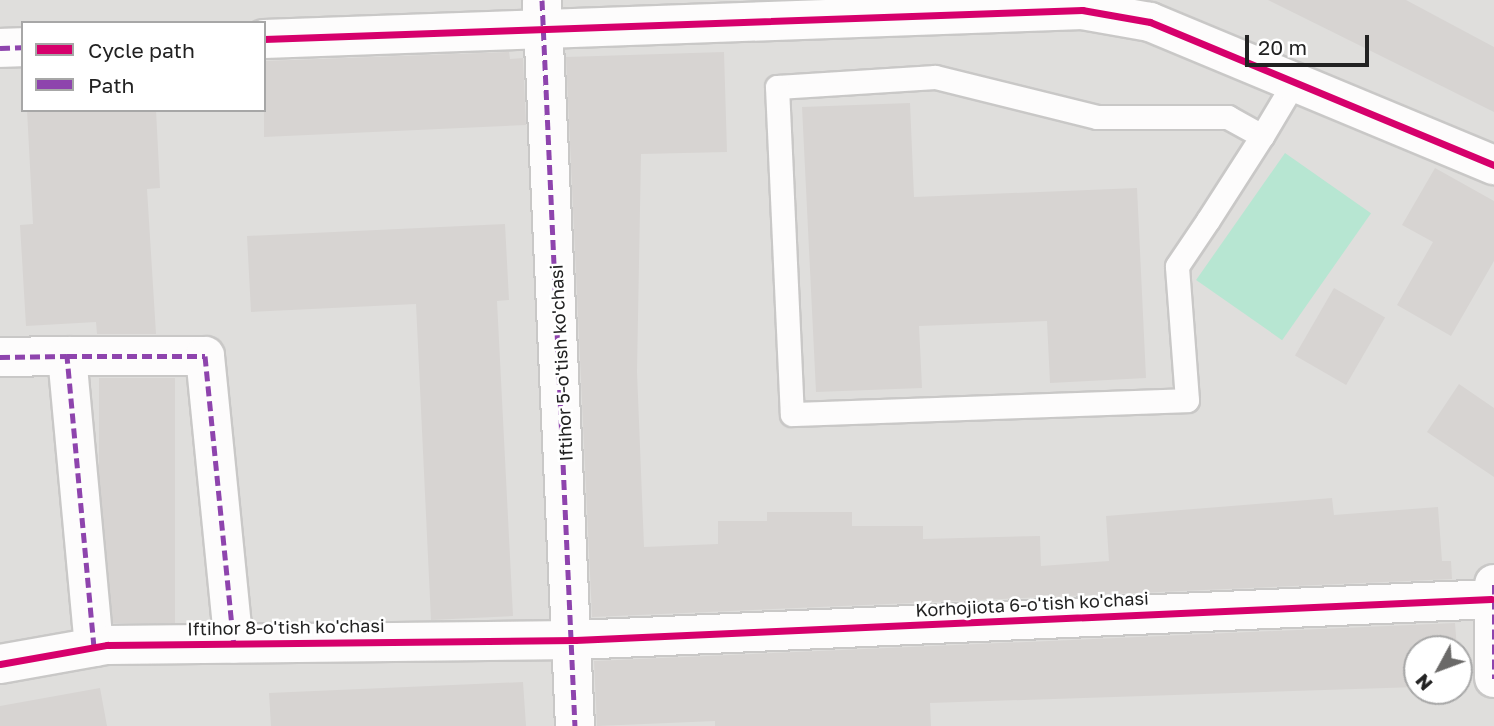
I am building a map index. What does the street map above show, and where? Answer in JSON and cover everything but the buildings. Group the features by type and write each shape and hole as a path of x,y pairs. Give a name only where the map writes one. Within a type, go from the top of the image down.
{"street":[{"path":"266,38 544,14 971,4 1082,10 1150,22 1296,79 1494,165"},
{"name":"Iftihor 5-o'tish ko'chasi","path":"544,14 575,640 575,726"},
{"path":"0,48 21,47"},
{"path":"67,356 94,648"},
{"name":"Iftihor 8-o'tish ko'chasi","path":"0,357 205,356 234,644"},
{"name":"Korhojiota 6-o'tish ko'chasi","path":"575,640 1492,591 1494,678"},
{"name":"Iftihor 8-o'tish ko'chasi","path":"0,664 94,648 575,640"}],"lane":[{"path":"1262,136 1228,117 1097,117 935,78 777,87 792,414 1187,400 1177,266 1262,136 1296,79"}],"shaded area":[{"path":"0,0 1494,0 1494,726 0,726"}],"green space":[{"path":"1285,153 1371,213 1282,340 1196,280"}],"marked path":[{"path":"542,0 575,726"},
{"path":"0,48 21,47"},
{"path":"0,357 67,356"},
{"path":"94,647 67,356 205,356 234,644"},
{"path":"1494,584 1494,678"}],"cycle path":[{"path":"266,39 1082,10 1150,22 1494,165"},
{"path":"0,664 107,645 575,640 1491,599"}]}
